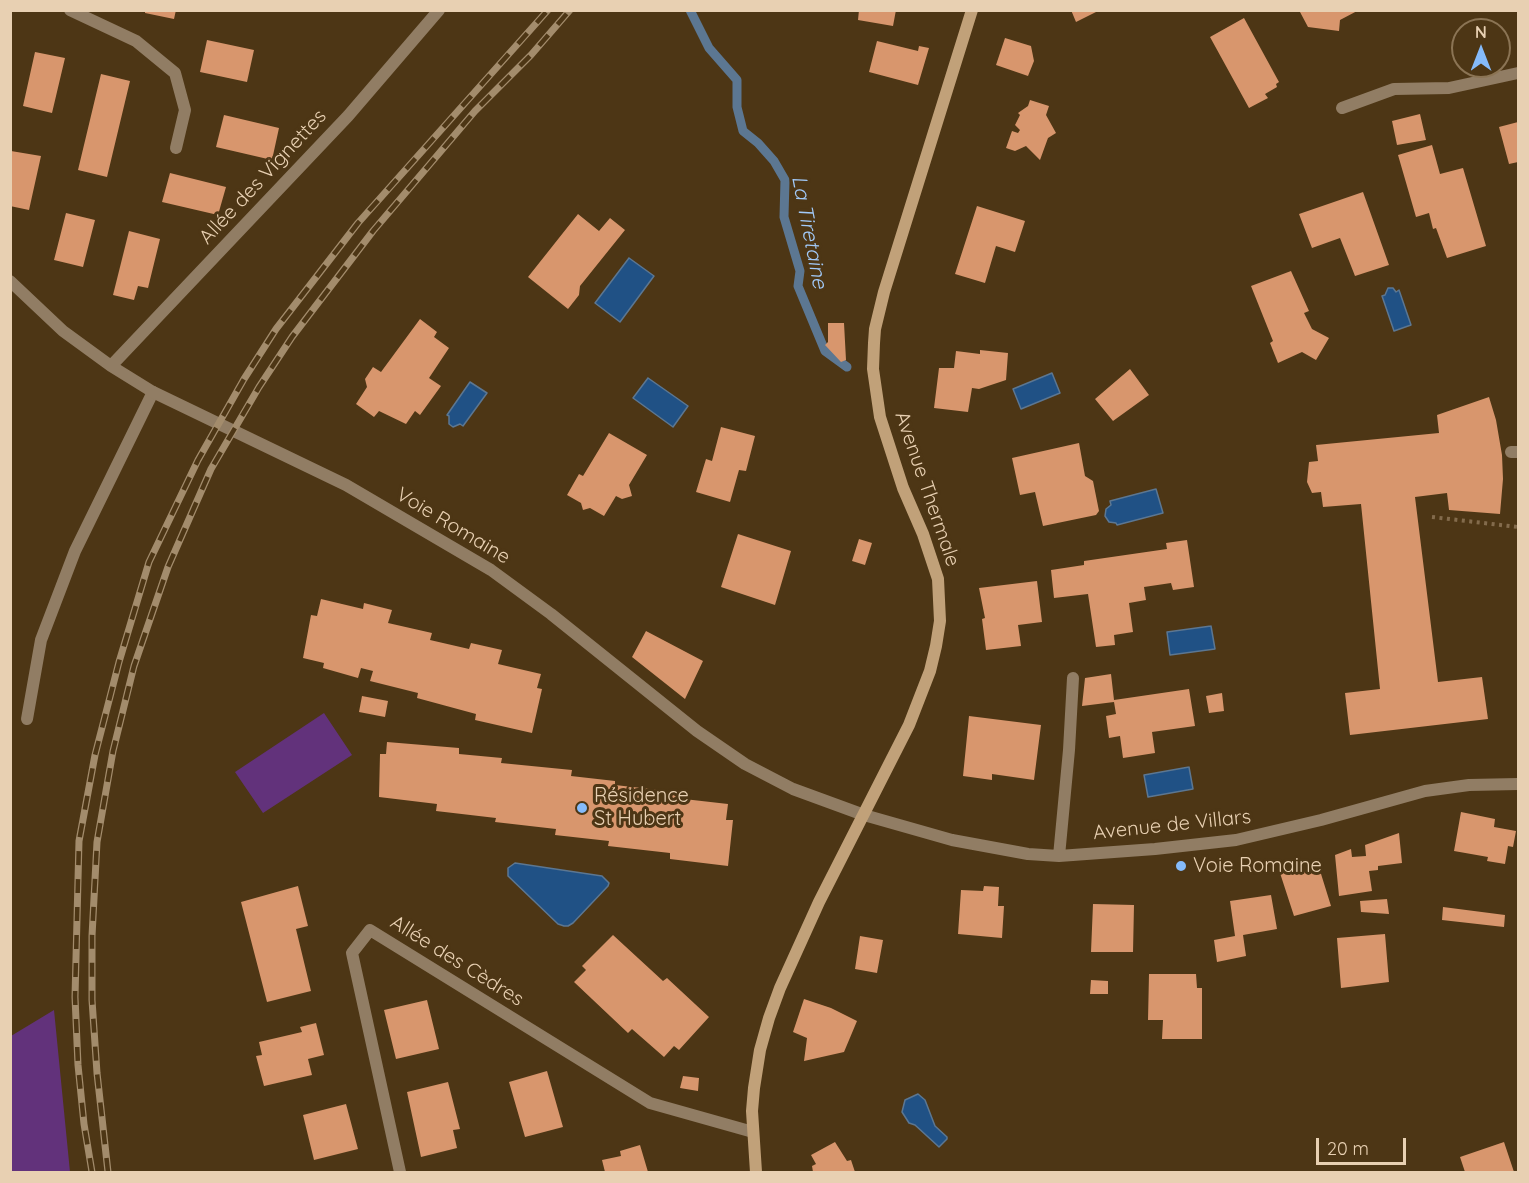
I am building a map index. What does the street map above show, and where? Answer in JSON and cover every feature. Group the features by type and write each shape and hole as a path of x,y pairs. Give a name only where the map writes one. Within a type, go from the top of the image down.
{"main road":[{"name":"Avenue Thermale","path":"756,1173 753,1132 754,1088 760,1050 769,1018 819,902 909,725 930,671 940,621 938,579 932,556 903,488 879,417 873,369 875,328 972,10"}],"street":[{"path":"69,10 136,41 175,73 185,110 176,148"},
{"name":"Allée des Vignettes","path":"111,366 348,116 439,10"},
{"path":"1342,108 1394,89 1449,88 1518,73"},
{"name":"Voie Romaine","path":"11,280 63,331 111,366 153,392 346,485 481,564 551,614 697,731 745,764 793,789 864,815"},
{"path":"27,719 41,640 75,551 153,392"},
{"path":"1059,856 1070,750 1073,678"},
{"name":"Avenue de Villars","path":"864,815 952,840 1028,854 1059,856 1236,840 1322,820 1425,791 1469,785 1518,784"},
{"name":"Allée des Cèdres","path":"400,1173 352,953 370,930 650,1103 753,1132"}],"path":[{"path":"1432,517 1518,527"}],"shaded area":[{"path":"324,713 352,755 263,813 235,772"},
{"path":"54,1010 70,1172 11,1172 11,1036"}],"water":[{"path":"629,258 654,276 620,322 595,303"},
{"path":"1388,288 1393,288 1396,292 1399,290 1411,325 1394,331 1382,296"},
{"path":"1052,373 1060,393 1021,409 1013,389"},
{"path":"648,378 688,406 673,427 633,398"},
{"path":"470,382 487,393 463,426 460,424 453,427 449,424 447,415"},
{"path":"1156,489 1163,513 1117,525 1109,522 1105,516 1106,509 1111,505 1110,501"},
{"path":"1211,626 1215,649 1170,655 1167,632"},
{"path":"1189,767 1193,789 1148,797 1144,775"},
{"path":"515,863 602,876 609,883 573,923 564,926 558,924 508,876 508,868"},
{"path":"918,1094 925,1100 935,1126 947,1137 939,1147 915,1125 909,1123 902,1112 905,1100"}],"building":[{"path":"145,10 176,10 174,19 145,13"},
{"path":"859,10 896,10 893,26 858,20"},
{"path":"1071,10 1100,10 1076,22"},
{"path":"1303,10 1359,10 1340,20 1339,31 1308,27 1300,12"},
{"path":"1244,18 1279,82 1276,84 1277,87 1265,94 1268,98 1249,108 1210,37"},
{"path":"1005,38 1031,46 1034,61 1028,76 996,65"},
{"path":"207,40 254,50 247,82 200,72"},
{"path":"877,41 918,51 919,46 929,48 918,85 869,72"},
{"path":"35,52 65,58 52,113 23,106"},
{"path":"101,74 130,81 107,177 78,170"},
{"path":"1030,100 1049,106 1046,115 1056,133 1048,138 1040,160 1026,146 1015,151 1006,148 1012,131 1018,133 1020,130 1015,125 1020,115 1018,113 1028,106"},
{"path":"1420,114 1426,140 1397,145 1392,121"},
{"path":"224,115 279,128 272,160 216,147"},
{"path":"1518,122 1518,162 1509,164 1499,127"},
{"path":"1432,145 1440,174 1463,168 1486,246 1447,258 1436,228 1433,229 1429,213 1416,217 1398,155"},
{"path":"11,151 41,156 29,210 10,206"},
{"path":"170,173 226,187 218,215 162,202"},
{"path":"1363,192 1389,265 1355,276 1340,238 1312,248 1299,214"},
{"path":"977,206 1025,221 1015,252 996,246 985,283 955,274"},
{"path":"66,213 95,220 83,267 54,260"},
{"path":"578,214 599,231 610,218 625,230 580,286 579,295 568,309 528,277"},
{"path":"129,231 160,239 148,288 138,286 134,300 113,295"},
{"path":"1291,271 1309,311 1304,313 1312,329 1329,338 1316,360 1302,352 1278,363 1270,343 1273,341 1251,286"},
{"path":"420,319 437,332 434,337 449,348 429,378 441,386 420,415 415,411 406,424 379,411 374,417 356,404 367,387 365,379 373,367 381,372"},
{"path":"828,323 844,323 846,360 841,362 825,345 828,342"},
{"path":"980,350 1008,353 1006,380 979,389 972,388 968,412 934,408 939,368 954,368 956,351 980,354"},
{"path":"1130,369 1149,395 1113,421 1095,399"},
{"path":"1489,397 1496,420 1502,455 1503,479 1500,514 1449,510 1447,493 1415,497 1438,682 1482,677 1488,719 1350,735 1345,693 1380,689 1361,504 1323,507 1321,492 1312,493 1307,482 1309,462 1318,461 1316,445 1439,433 1437,415"},
{"path":"721,427 755,436 746,471 739,470 730,502 696,492 706,459 712,461"},
{"path":"609,433 647,455 629,485 632,496 622,499 616,496 604,516 590,508 583,510 581,503 567,495 579,474 583,476"},
{"path":"1079,443 1085,476 1093,481 1099,511 1096,515 1043,526 1035,492 1020,495 1012,458"},
{"path":"738,534 791,551 775,605 721,587"},
{"path":"859,539 872,543 865,565 852,561"},
{"path":"1187,540 1194,587 1173,590 1171,583 1144,587 1146,600 1129,603 1133,632 1114,635 1115,645 1096,647 1088,594 1054,598 1051,570 1084,565 1084,561 1167,549 1166,543"},
{"path":"1037,581 1042,622 1018,625 1021,646 986,650 982,619 985,618 979,588"},
{"path":"321,599 363,609 364,603 392,610 388,623 432,633 430,640 469,649 471,643 502,650 498,664 541,674 537,688 542,689 532,733 475,720 476,714 417,698 418,693 370,681 373,671 361,668 358,678 323,668 324,663 303,658 311,615 317,616"},
{"path":"646,631 703,661 685,699 632,657"},
{"path":"1111,674 1114,700 1189,689 1195,726 1152,732 1155,753 1123,758 1120,736 1109,738 1106,716 1116,714 1114,702 1082,706 1085,678"},
{"path":"1222,693 1224,711 1209,713 1206,696"},
{"path":"362,696 388,701 385,717 359,712"},
{"path":"969,716 1041,725 1034,780 992,774 992,780 963,776"},
{"name":"Résidence St Hubert","path":"387,742 459,748 459,754 502,758 501,763 572,770 571,776 615,781 615,785 685,793 684,799 728,804 726,820 733,820 728,866 670,859 670,853 608,846 609,841 555,835 556,829 495,822 496,818 436,811 437,804 379,797 380,754 386,754"},
{"path":"1461,812 1495,819 1494,827 1516,831 1513,847 1508,846 1505,864 1487,861 1488,857 1454,851"},
{"path":"1399,833 1402,863 1378,866 1378,870 1369,871 1372,891 1339,896 1335,855 1351,849 1352,857 1366,856 1365,845"},
{"path":"1317,861 1331,906 1294,916 1280,873"},
{"path":"298,886 308,926 296,929 311,991 267,1002 241,902"},
{"path":"984,886 999,887 998,906 1004,906 1002,938 958,934 961,890 983,891"},
{"path":"1271,895 1277,929 1243,935 1246,956 1217,962 1214,940 1235,936 1230,901"},
{"path":"1387,899 1389,914 1361,912 1360,901"},
{"path":"1093,904 1134,905 1133,952 1091,952"},
{"path":"1443,907 1505,915 1504,927 1442,920"},
{"path":"1385,934 1389,982 1341,988 1337,938"},
{"path":"613,935 663,981 667,978 709,1017 679,1050 674,1046 664,1057 632,1029 628,1033 574,982 586,970 582,966"},
{"path":"860,936 883,940 877,973 855,969"},
{"path":"1149,974 1196,974 1197,988 1202,988 1202,1039 1162,1039 1163,1020 1148,1020"},
{"path":"1091,980 1108,981 1108,994 1090,994"},
{"path":"804,999 831,1008 857,1021 844,1052 804,1061 807,1038 793,1032"},
{"path":"427,1000 439,1049 396,1059 384,1010"},
{"path":"316,1023 324,1055 308,1059 312,1075 264,1086 256,1056 262,1055 259,1042 302,1032 300,1027"},
{"path":"547,1071 563,1127 525,1137 509,1082"},
{"path":"683,1076 699,1078 698,1091 680,1088"},
{"path":"448,1082 460,1129 453,1130 457,1148 421,1157 407,1092"},
{"path":"346,1104 358,1149 314,1160 303,1115"},
{"path":"835,1142 847,1161 851,1160 855,1172 813,1172 812,1166 816,1164 811,1155"},
{"path":"1504,1142 1514,1172 1465,1172 1460,1157"},
{"path":"640,1145 648,1172 605,1172 602,1160 621,1156 620,1151"}],"waterway":[{"name":"La Tiretaine","path":"690,10 709,48 737,80 737,107 743,131 758,143 774,161 785,180 784,217 800,271 798,286 825,351 847,367"}],"railway":[{"path":"92,1172 78,1065 75,997 79,841 95,755 119,662 149,562 198,460 244,379 276,329 358,223 548,10"},
{"path":"108,1172 92,1000 92,936 97,842 113,751 134,666 168,567 211,469 259,387 292,337 373,231 475,111 531,55 570,10"}],"place":[{"name":"Résidence St Hubert","path":"582,808"},
{"name":"Voie Romaine","path":"1181,866"}]}
